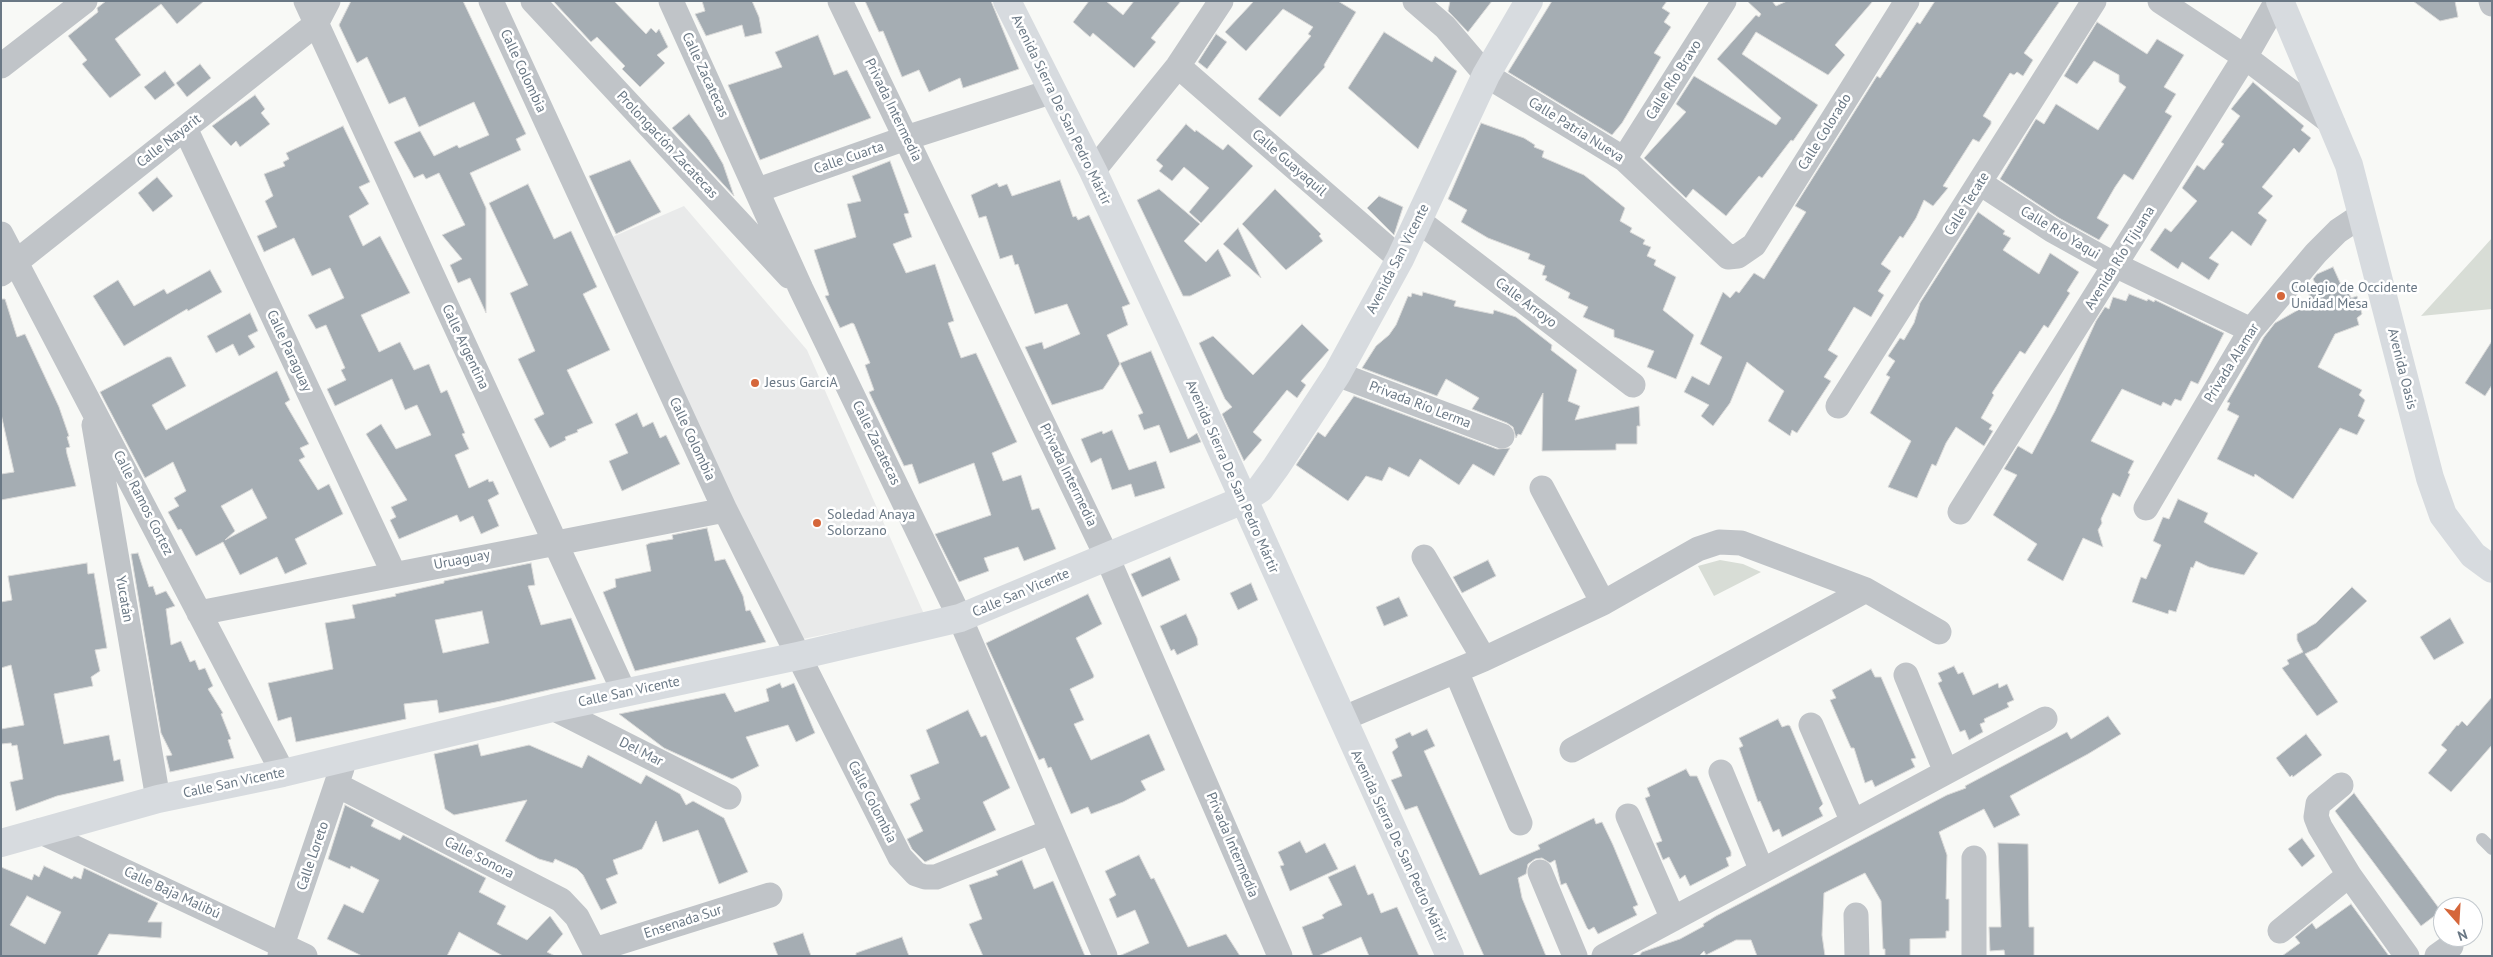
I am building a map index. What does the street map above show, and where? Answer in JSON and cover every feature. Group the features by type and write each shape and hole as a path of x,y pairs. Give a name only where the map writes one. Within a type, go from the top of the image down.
{"street":[{"path":"1,66 85,1"},
{"name":"Calle Argentina","path":"306,1 624,692"},
{"name":"Calle Nayarit","path":"9,268 316,24 328,1"},
{"name":"Calle Colombia","path":"490,1 725,510 900,857 910,869 925,878 936,877 1050,832"},
{"name":"Prolongación Zacatecas","path":"533,1 801,289"},
{"name":"Calle Zacatecas","path":"671,1 758,190 801,289 960,618 1050,832 1105,956"},
{"name":"Privada Intermedia","path":"840,1 1107,557 1280,956"},
{"name":"Avenida Sierra De San Pedro Mártir","path":"1007,1 1093,171 1450,956"},
{"path":"1093,171 1178,66 1221,1"},
{"name":"Calle Patria Nueva","path":"1415,1 1445,27 1486,75 1624,159 1720,250 1728,256 1738,256"},
{"name":"Avenida San Vicente","path":"1243,500 1260,489 1337,374 1419,221 1486,75 1529,1"},
{"name":"Calle Río Bravo","path":"1624,159 1724,1"},
{"name":"Calle Colorado","path":"1738,256 1754,245 1907,1"},
{"name":"Calle Tecate","path":"1838,406 2094,1"},
{"path":"2160,1 2245,57 2333,124"},
{"name":"Avenida Río Tijuana","path":"1960,512 2279,1"},
{"name":"Avenida Oasis","path":"2279,1 2333,124 2348,165 2430,478 2443,515 2473,555 2492,570"},
{"name":"Calle Guayaquil","path":"1178,66 1400,259"},
{"name":"Calle Cuarta","path":"758,190 906,138 1053,91"},
{"name":"Calle Paraguay","path":"184,128 394,574"},
{"name":"Calle Río Yaqui","path":"1980,184 2052,230 2115,265 2250,330"},
{"name":"Privada Alamar","path":"2146,508 2250,330 2316,253 2338,232 2362,215"},
{"name":"Calle Arroyo","path":"1419,221 1633,385"},
{"name":"Calle Ramos Cortez","path":"1,234 9,268 89,399 283,773"},
{"name":"Privada Río Lerma","path":"1337,374 1502,436"},
{"name":"Yucatán","path":"89,399 158,799"},
{"path":"1542,488 1603,603"},
{"name":"Calle San Vicente","path":"1,843 158,799 283,773 346,756 553,708 798,656 960,618 1243,500"},
{"name":"Uruaguay","path":"199,613 725,510"},
{"path":"1342,719 1484,659 1603,603 1698,549 1720,542 1741,543 1866,590 1939,632"},
{"path":"1424,557 1484,659"},
{"path":"1572,750 1866,590"},
{"path":"1456,671 1520,823"},
{"path":"1906,675 1946,772"},
{"name":"Del Mar","path":"553,708 729,797"},
{"path":"1604,956 2045,719"},
{"path":"1811,725 1853,822"},
{"name":"Calle Loreto","path":"281,950 346,756"},
{"path":"1720,772 1762,871"},
{"name":"Calle Sonora","path":"337,785 561,900 577,917 596,953"},
{"path":"2341,785 2318,804 2316,817 2349,875 2408,956"},
{"path":"1628,816 1673,919"},
{"name":"Calle Baja Malibú","path":"39,831 281,950 305,956"},
{"path":"1974,858 1974,956"},
{"path":"1540,872 1575,956"},
{"path":"2280,932 2349,875"},
{"name":"Ensenada Sur","path":"596,953 770,895"},
{"path":"1856,916 1856,956"}],"lane":[{"path":"2482,839 2492,849"}],"shaded area":[{"path":"684,206 807,350 924,614 798,640 610,238"},
{"path":"2492,238 2492,309 2421,316 2474,258"},
{"path":"1720,560 1743,564 1761,572 1714,596 1698,566"}],"building":[{"path":"106,1 204,1 177,24 161,4 115,39 141,75 110,98 82,64 87,60 68,36 98,12 97,8"},
{"path":"351,1 463,1 526,134 516,139 521,150 470,173 486,208 486,313 470,278 458,283 450,265 462,259 442,235 465,225 439,173 426,179 423,174 414,178 394,142 420,131 434,156 457,145 459,148 489,135 474,102 419,127 405,97 389,104 367,57 357,63 339,25"},
{"path":"553,1 614,1 646,34 651,28 656,33 659,29 668,47 657,55 665,63 640,87 622,69 625,66 597,37 591,42"},
{"path":"702,1 752,1 759,17 762,33 745,37 742,25 706,36 695,14 705,11"},
{"path":"865,1 991,1 1019,69 963,88 960,78 929,92 919,70 902,77 883,31 879,32"},
{"path":"1089,1 1106,1 1123,15 1134,1 1181,1 1151,38 1156,42 1134,68 1093,33 1090,37 1073,22"},
{"path":"1254,1 1338,1 1356,12 1324,65 1325,67 1280,117 1258,99 1311,36 1308,34 1313,27 1283,9 1246,51 1225,32"},
{"path":"1450,1 1492,1 1468,32 1448,11"},
{"path":"1552,1 1667,1 1662,8 1670,13 1664,22 1671,27 1654,53 1661,57 1622,123 1612,135 1508,72"},
{"path":"1747,1 1772,1 1776,6 1787,1 1873,1 1835,45 1845,55 1828,75 1756,32 1742,54 1818,105 1793,141 1791,140 1762,178 1759,176 1726,216 1693,189 1686,198 1644,158 1686,112 1676,104 1694,76 1776,125 1781,118 1717,59 1756,15 1759,17 1761,14"},
{"path":"1935,1 2060,1 2024,53 2033,60 2023,76 2017,72 2014,75 2010,73 1983,116 1991,121 1991,124 1979,142 1973,139 1943,186 1948,188 1933,206 1924,200 1916,218 1903,238 1900,236 1881,264 1891,271 1878,291 1884,295 1871,317 1854,307 1828,350 1838,356 1824,377 1831,381 1797,433 1792,430 1790,436 1768,421 1784,391 1747,362 1730,403 1713,426 1701,416 1709,405 1684,392 1692,376 1709,385 1722,357 1700,344 1723,292 1730,298 1736,291 1739,293 1754,273 1764,279 1806,212 1795,206 1877,76 1880,78 1917,22 1920,24"},
{"path":"2413,1 2455,1 2458,17 2440,21"},
{"path":"2097,22 2147,54 2157,39 2184,55 2164,87 2176,94 2165,112 2172,116 2133,180 2124,174 2115,187 2097,218 2109,225 2099,240 2059,218 2000,179 2036,119 2044,124 2056,104 2098,130 2126,87 2119,82 2119,75 2094,61 2077,84 2064,76"},
{"path":"1384,32 1432,62 1435,56 1457,71 1418,149 1348,88"},
{"path":"1216,34 1227,42 1207,69 1198,62"},
{"path":"818,35 834,75 847,70 871,118 760,160 728,85 782,67 775,52"},
{"path":"200,64 211,78 187,97 176,83"},
{"path":"165,71 175,85 155,100 144,87"},
{"path":"2253,82 2304,126 2301,130 2311,138 2299,153 2294,148 2262,187 2273,196 2258,213 2267,220 2251,246 2232,231 2209,258 2219,264 2209,280 2182,262 2178,269 2150,250 2165,228 2171,232 2197,201 2182,188 2197,165 2204,170 2224,144 2221,142 2240,116 2231,109"},
{"path":"255,95 265,109 261,113 270,124 240,147 236,141 231,146 212,126"},
{"path":"689,114 709,140 723,164 734,196 672,128"},
{"path":"1481,123 1524,138 1535,145 1534,147 1544,151 1542,157 1584,175 1625,208 1620,221 1632,228 1630,232 1645,240 1643,244 1651,247 1647,256 1656,260 1654,265 1676,277 1663,310 1694,335 1676,379 1647,367 1654,351 1614,337 1614,330 1583,317 1588,307 1568,298 1570,293 1545,280 1547,276 1542,275 1545,266 1528,259 1530,254 1488,238 1461,222 1467,210 1448,199"},
{"path":"1186,124 1223,150 1228,144 1253,166 1201,223 1189,212 1209,188 1184,167 1172,181 1159,171 1163,166 1156,160"},
{"path":"343,126 370,182 359,187 369,204 349,216 363,246 380,236 410,293 361,315 379,352 400,342 414,370 429,364 441,393 447,390 465,433 462,434 469,449 455,455 469,488 488,479 489,482 493,481 499,494 488,500 499,526 481,534 473,516 460,522 457,515 399,539 390,520 396,517 391,507 407,500 366,434 381,424 396,449 431,435 417,405 405,410 392,379 335,406 327,389 346,380 341,370 345,368 326,325 316,329 308,315 344,298 330,268 312,276 294,238 264,252 257,236 277,227 265,201 273,196 264,174 285,166 283,162 289,159 286,153"},
{"path":"630,160 661,212 616,234 589,176"},
{"path":"890,161 909,213 904,214 912,237 893,244 906,273 935,264 954,321 948,323 961,358 976,353 1017,442 992,453 1003,481 1021,475 1032,510 1039,508 1056,549 1024,561 1018,547 984,558 989,571 959,582 935,534 991,515 974,463 919,484 912,464 904,466 869,392 874,390 865,365 870,363 854,324 852,323 840,328 825,296 829,295 814,250 856,237 847,204 861,201 852,176"},
{"path":"157,177 173,196 153,212 138,193"},
{"path":"1060,180 1073,217 1076,216 1078,220 1089,215 1130,304 1122,307 1128,325 1107,335 1120,364 1103,389 1052,405 1025,347 1042,342 1044,349 1080,334 1067,304 1035,314 1018,264 1015,265 1012,255 1000,259 986,216 979,218 971,195 997,183 999,187 1007,184 1012,196"},
{"path":"528,184 554,239 571,231 597,287 583,294 610,350 567,370 593,423 577,430 578,432 565,437 566,440 550,448 534,419 544,414 518,359 535,351 510,293 528,285 489,203"},
{"path":"1159,189 1200,224 1184,241 1206,262 1218,249 1231,276 1190,296 1183,296 1137,200"},
{"path":"1275,189 1321,234 1319,236 1323,241 1286,270 1242,224"},
{"path":"1379,196 1403,207 1394,235 1367,208"},
{"path":"1978,212 2005,231 2003,234 2011,238 2003,250 2039,274 2050,253 2079,272 2067,291 2070,293 2048,328 2044,325 2025,354 2020,351 1992,393 1994,395 1981,418 1992,425 1989,429 1993,431 1984,446 1956,427 1946,443 1936,466 1932,464 1917,498 1888,487 1911,441 1870,413 1890,377 1886,375 1895,361 1888,356 1900,338 1904,340 1914,323 1920,303"},
{"path":"1238,228 1261,278 1223,244"},
{"path":"2333,267 2343,289 2348,291 2351,298 2357,296 2362,314 2357,318 2359,325 2335,334 2318,367 2362,390 2359,395 2365,400 2358,416 2365,420 2357,435 2340,428 2293,499 2255,474 2254,477 2217,459 2239,416 2227,410 2230,403 2227,402 2264,337 2275,323 2312,302 2307,291 2317,287 2313,279 2317,274"},
{"path":"210,270 222,292 188,311 187,309 124,346 93,296 118,280 134,306 164,289 167,294"},
{"path":"1423,292 1456,301 1454,306 1493,314 1494,310 1516,317 1552,345 1551,350 1577,370 1568,401 1580,406 1575,420 1639,406 1640,426 1637,426 1637,444 1616,444 1616,450 1542,451 1543,393 1521,435 1518,434 1516,438 1513,427 1507,423 1472,409 1479,398 1446,379 1437,396 1362,368 1376,346 1389,335 1396,325 1408,296 1411,297 1412,293 1422,296"},
{"path":"2129,294 2147,301 2148,299 2154,302 2155,300 2224,333 2198,384 2191,381 2181,401 2175,399 2171,406 2163,402 2161,406 2122,389 2091,441 2134,461 2120,497 2113,493 2101,519 2102,523 2098,530 2103,547 2083,538 2063,581 2027,560 2037,544 1993,515 2017,475 2004,469 2018,446 2032,454 2055,411 2096,321 2105,307 2109,309 2113,297 2126,301"},
{"path":"1,299 5,299 17,337 25,334 59,407 69,436 67,437 70,447 66,448 76,486 1,500 1,474 14,472 1,414"},
{"path":"250,313 258,331 248,336 255,347 239,356 233,344 216,353 207,336"},
{"path":"1302,324 1329,350 1301,381 1306,385 1297,398 1287,390 1253,432 1262,440 1244,461 1222,414 1232,407 1225,399 1199,343 1213,336 1253,375"},
{"path":"2492,341 2492,385 2485,396 2465,383"},
{"path":"1151,351 1188,439 1197,433 1201,442 1170,453 1159,425 1144,430 1138,415 1143,413 1120,363"},
{"path":"167,357 171,357 186,386 152,405 166,430 277,371 290,400 285,403 309,444 300,448 305,457 299,460 318,490 329,484 343,514 295,539 307,564 285,574 277,557 240,575 223,542 196,556 181,529 178,530 168,512 179,506 174,498 186,491 173,462 145,478 100,392","holes":["252,489 267,518 225,540 235,531 221,506"]},
{"path":"1354,396 1497,449 1510,448 1494,476 1473,464 1459,485 1420,459 1409,477 1389,467 1382,481 1366,476 1348,501 1296,465 1318,432 1325,437"},
{"path":"637,413 643,427 653,422 660,438 666,435 680,464 622,491 609,461 628,453 615,424"},
{"path":"1112,430 1129,470 1156,461 1165,488 1135,497 1131,484 1112,490 1101,458 1091,463 1081,439 1102,431 1103,434"},
{"path":"2178,499 2208,513 2204,522 2258,553 2244,575 2209,567 2196,561 2193,568 2191,567 2176,612 2169,610 2168,614 2132,602 2141,577 2146,579 2161,545 2153,541 2163,517 2169,519"},
{"path":"707,528 715,561 725,559 743,596 746,611 750,610 766,642 635,671 603,592 616,587 615,579 651,571 646,545 673,539 672,535"},
{"path":"138,553 149,587 153,586 156,595 166,591 175,606 166,609 171,645 181,641 190,662 195,660 199,670 205,668 213,686 208,689 223,713 221,714 231,739 228,740 234,758 170,772 166,756 172,755 161,733 131,554"},
{"path":"1170,557 1180,580 1142,597 1131,574"},
{"path":"1488,560 1496,576 1462,593 1453,577"},
{"path":"87,563 88,574 94,573 107,648 95,650 100,671 91,677 93,686 54,694 64,744 109,735 114,761 120,759 124,781 57,796 16,811 10,782 23,779 17,745 12,746 11,743 1,744 1,729 24,725 11,665 1,668 1,602 12,600 8,576"},
{"path":"531,563 535,585 528,586 541,625 571,618 596,679 439,713 437,700 404,704 406,719 296,742 291,717 278,721 268,683 333,669 325,623 355,618 352,605 396,596 395,594 444,583 444,581","holes":["482,611 489,643 443,653 435,620"]},
{"path":"1251,583 1258,600 1238,610 1230,593"},
{"path":"2352,587 2367,601 2317,648 2305,654 2338,702 2317,716 2282,668 2289,664 2287,660 2303,652 2297,640 2297,634 2316,623"},
{"path":"1088,594 1102,624 1076,638 1094,676 1070,689 1084,720 1074,724 1091,760 1149,734 1165,770 1141,781 1146,790 1123,802 1091,814 1088,807 1071,814 1051,767 1048,768 1044,758 1039,760 986,643"},
{"path":"1399,597 1408,616 1384,626 1376,607"},
{"path":"1186,614 1197,638 1198,645 1177,655 1174,649 1171,651 1160,626"},
{"path":"2450,618 2464,643 2434,660 2420,637"},
{"path":"1954,666 1958,674 1963,672 1973,695 1998,683 1999,688 2007,684 2014,700 2007,703 2009,707 1984,719 1985,722 1980,724 1983,732 1969,740 1965,730 1960,732 1938,683 1942,681 1938,673"},
{"path":"1871,669 1875,677 1881,677 1916,758 1911,759 1915,767 1875,787 1872,780 1865,783 1854,748 1851,748 1830,700 1836,698 1832,690"},
{"path":"780,683 782,688 794,683 815,733 796,742 788,725 746,737 759,766 732,779 664,748 619,714 725,693 735,712 769,701 766,689"},
{"path":"2492,697 2492,745 2451,792 2428,773 2447,750 2441,745 2457,725 2462,721 2467,726"},
{"path":"968,710 981,737 986,735 1010,788 983,802 996,830 925,862 912,849 907,839 923,831 910,804 920,799 910,775 939,763 926,730"},
{"path":"2108,716 2121,734 2010,796 2020,815 1994,828 1984,809 1939,832 1947,855 1946,899 1949,899 1949,931 1946,931 1946,938 1910,939 1910,956 1885,956 1881,901 1865,873 1824,893 1822,935 1825,956 1757,956 1751,940 1736,940 1706,955 1704,951 1699,956 1639,956 1642,952 1680,939 1704,926 1703,924 1716,916 1947,795 1966,788 1965,786 2067,732 2071,739"},
{"path":"1778,719 1782,727 1790,726 1823,804 1819,808 1823,816 1782,837 1779,829 1773,832 1760,801 1758,802 1739,748 1743,746 1739,738"},
{"path":"1427,729 1435,746 1424,751 1480,875 1540,849 1538,845 1594,818 1596,824 1602,822 1613,845 1638,905 1633,907 1637,915 1598,934 1594,927 1589,930 1566,883 1561,885 1555,860 1550,863 1542,858 1535,859 1528,864 1526,874 1518,878 1522,898 1546,956 1484,956 1417,806 1405,810 1391,780 1402,776 1392,752 1398,747 1395,739 1410,732 1412,736"},
{"path":"2306,734 2322,755 2293,777 2292,775 2290,777 2276,758"},
{"path":"478,744 481,756 529,745 582,768 588,755 641,784 646,775 680,794 686,805 693,801 724,818 748,872 719,884 698,830 663,842 656,821 642,849 613,860 618,874 606,879 617,903 601,910 583,875 577,869 555,859 553,863 539,859 505,841 527,800 454,815 445,809 434,754"},
{"path":"1686,769 1690,776 1697,776 1731,852 1731,856 1726,858 1729,866 1690,886 1685,875 1680,879 1669,857 1663,860 1656,843 1662,841 1645,798 1650,796 1647,788"},
{"path":"2354,793 2433,900 2433,917 2421,926 2335,811"},
{"path":"345,805 374,820 371,826 400,840 403,835 486,878 479,892 506,906 497,924 527,940 550,916 563,934 547,952 555,956 503,956 459,932 447,956 362,956 327,939 344,904 363,913 379,880 351,866 350,869 328,859"},
{"path":"2302,838 2315,856 2302,867 2288,849"},
{"path":"1300,841 1306,853 1325,843 1338,869 1290,891 1280,866 1284,865 1278,852"},
{"path":"1998,843 2028,844 2029,927 2034,927 2034,956 2005,956 2004,950 1990,951 1989,927 2001,927"},
{"path":"1139,855 1151,879 1154,878 1188,947 1226,934 1240,956 1119,956 1149,943 1135,910 1117,918 1109,899 1116,895 1105,871"},
{"path":"1022,860 1034,889 1053,881 1085,956 983,956 969,924 982,919 969,885 998,875 996,871"},
{"path":"1355,865 1368,895 1373,893 1381,913 1397,907 1419,956 1369,956 1361,937 1318,956 1313,956 1302,927 1324,918 1322,915 1342,905 1328,877"},
{"path":"44,866 72,879 74,876 81,879 84,868 158,903 148,922 162,922 161,938 109,934 97,956 1,956 1,867 32,880 34,874 39,877","holes":["27,896 61,912 45,944 10,925"]},
{"path":"2351,904 2389,956 2282,956 2300,943 2295,937 2312,923 2316,929"},
{"path":"803,933 811,956 778,956 773,943"},
{"path":"902,937 909,956 856,956 856,953"}],"place":[{"name":"Colegio de Occidente Unidad Mesa","path":"2281,296"},
{"name":"Jesus GarciA","path":"755,383"},
{"name":"Soledad Anaya Solorzano","path":"817,523"}]}
